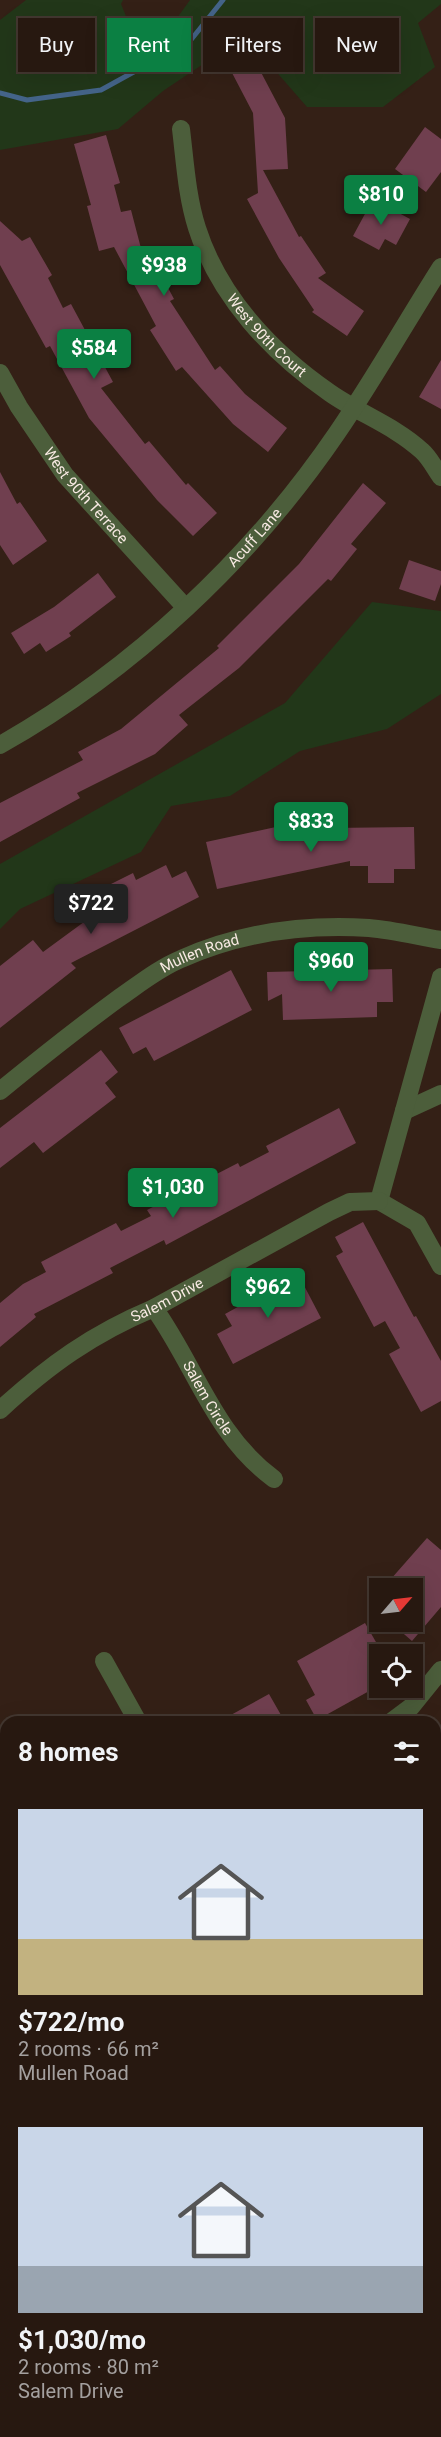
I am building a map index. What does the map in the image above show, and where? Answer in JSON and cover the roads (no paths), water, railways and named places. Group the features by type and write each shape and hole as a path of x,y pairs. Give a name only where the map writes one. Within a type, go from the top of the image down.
{"street":[{"name":"West 90th Court","path":"181,129 197,229 217,275 242,312 283,356 331,394 382,423 424,453 441,477"},
{"name":"Acuff Lane","path":"0,745 97,682 154,637 258,534 308,473 354,406 441,267"},
{"name":"West 90th Terrace","path":"0,373 19,407 65,475 185,607"},
{"name":"Mullen Road","path":"0,1091 71,1033 140,983 179,960 210,948 267,933 333,927 370,928 441,940"},
{"path":"441,977 379,1201 417,1224 441,1266"},
{"path":"404,1111 441,1094"},
{"name":"Salem Drive","path":"0,1410 65,1354 128,1319 154,1308 350,1202 379,1201"},
{"name":"Salem Circle","path":"154,1308 172,1332 218,1420 235,1444 254,1464 274,1479"},
{"path":"104,1661 135,1716"},
{"path":"399,1716 411,1707 441,1671"}],"waterway":[{"path":"0,93 27,100 101,90 190,41 223,0"}]}
